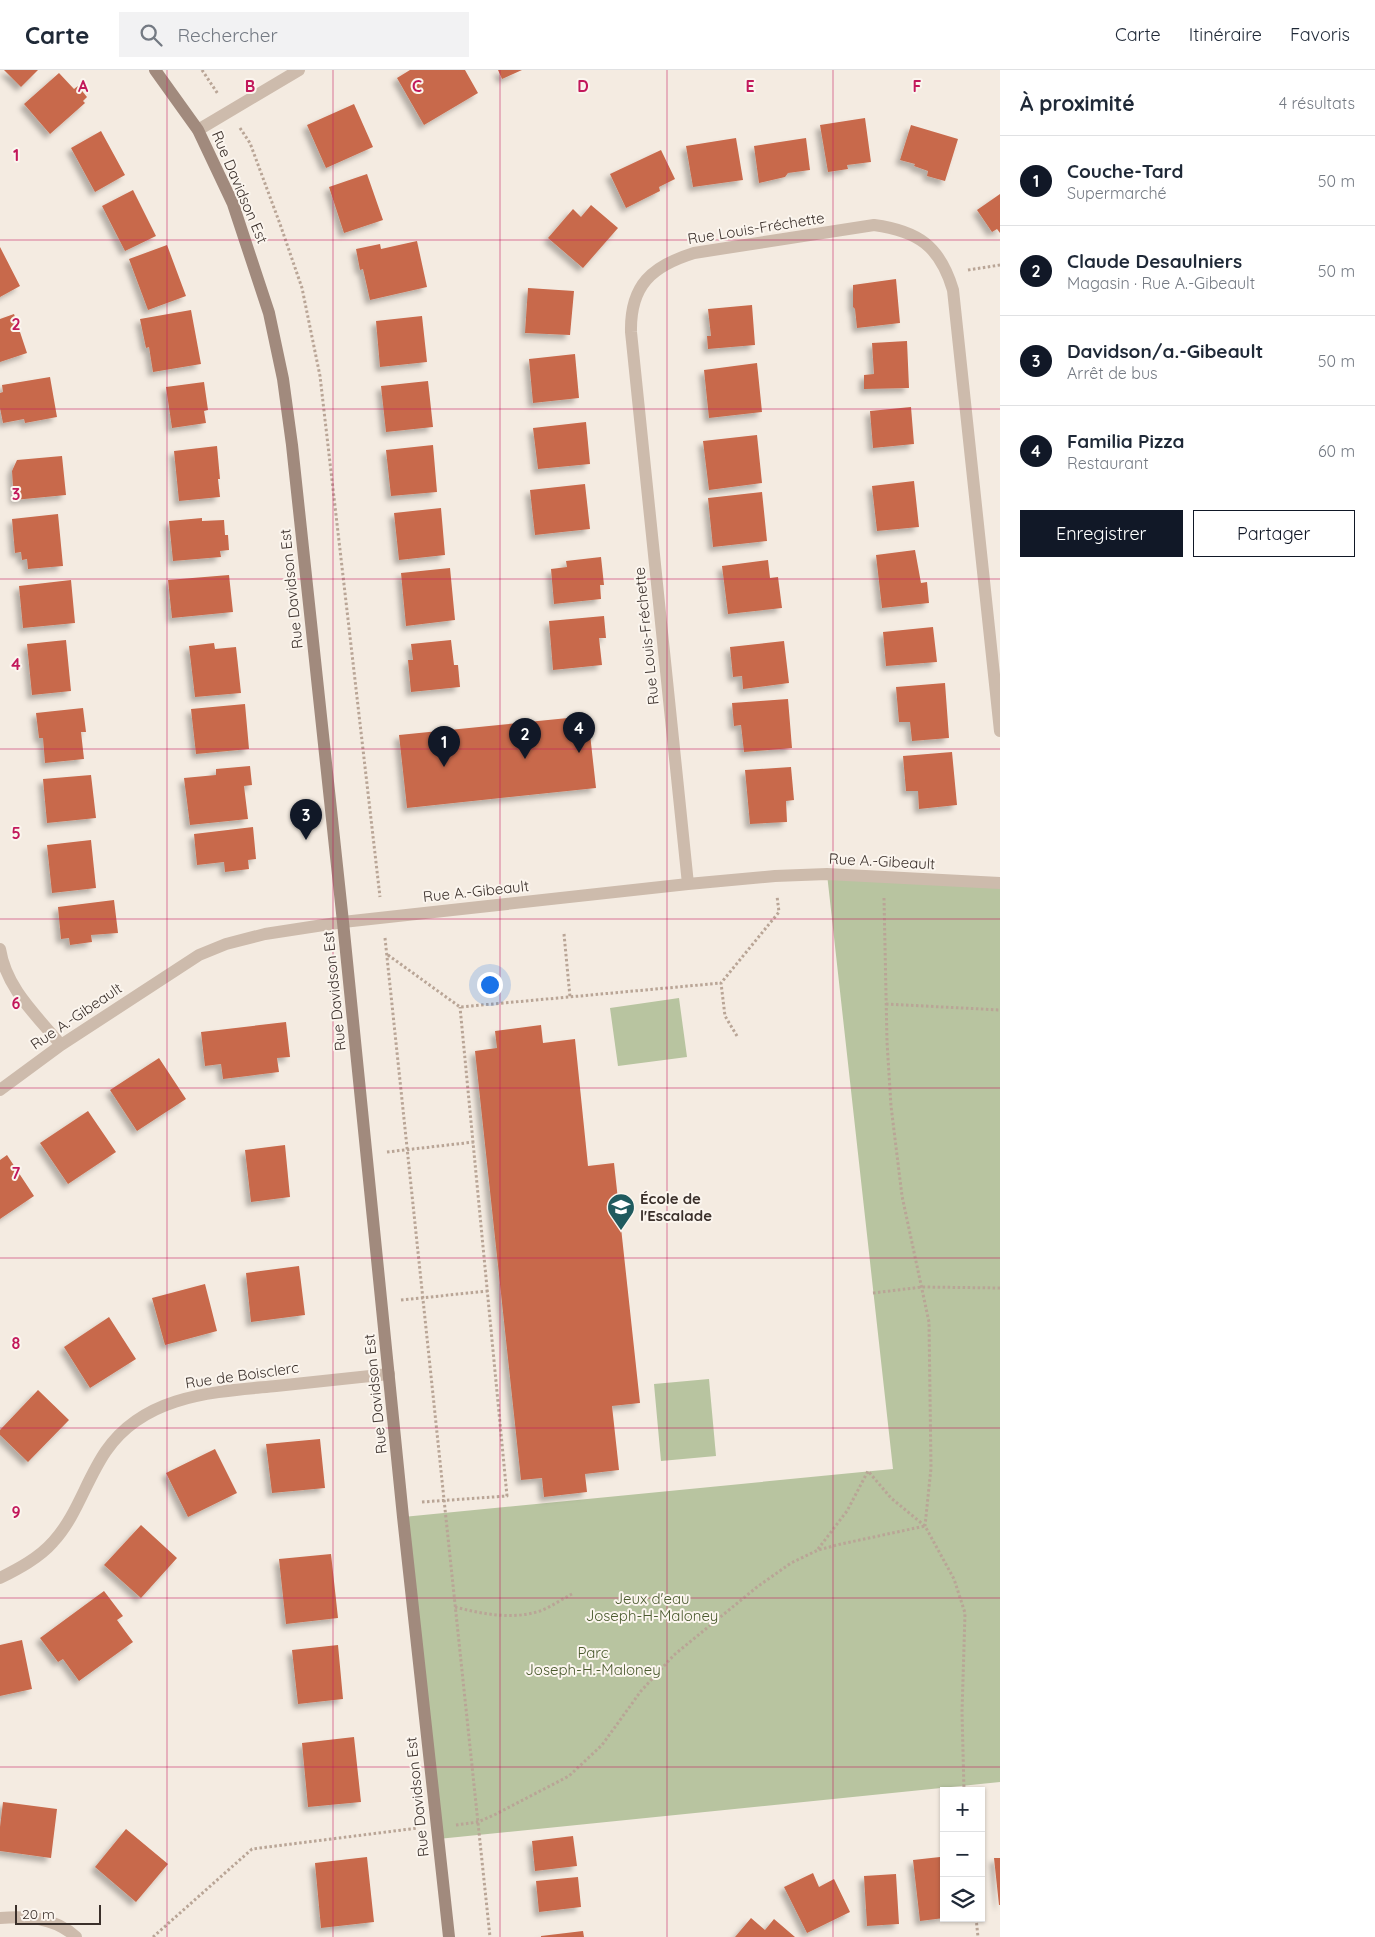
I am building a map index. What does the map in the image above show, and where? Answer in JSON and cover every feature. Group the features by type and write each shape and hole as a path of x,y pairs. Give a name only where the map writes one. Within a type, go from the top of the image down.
{"street":[{"name":"Rue Davidson Est","path":"156,70 198,130 233,204 269,313 283,379 292,445 344,922 402,1503 449,1937"},
{"path":"198,130 300,70"},
{"name":"Rue Louis-Fréchette","path":"688,884 631,332 631,313 637,295 648,277 678,258 694,253 874,225 895,228 910,233 924,243 939,258 948,274 953,290 1000,731"},
{"name":"Rue A.-Gibeault","path":"0,1090 61,1044 199,955 226,944 265,934 344,922 775,876 827,874 1000,883"},
{"path":"0,949 2,960 13,987 61,1044"},
{"name":"Rue de Boisclerc","path":"0,1578 25,1565 53,1543 73,1514 106,1450 131,1424 159,1407 189,1396 216,1392 389,1374"},
{"path":"0,1918 42,1918 66,1928 76,1937"}],"path":[{"path":"202,70 250,143 302,288 320,376 382,918 388,955 388,975 490,1937"},
{"path":"948,274 1000,265"},
{"path":"388,955 460,1006 721,983 779,912 775,876"},
{"path":"884,877 886,1004 891,1106 897,1165 928,1322 930,1468 925,1526"},
{"path":"564,934 570,997"},
{"path":"721,983 725,1016 737,1036"},
{"path":"886,1004 1000,1010"},
{"path":"402,1503 507,1496 460,1006"},
{"path":"367,1154 474,1142"},
{"path":"874,1293 922,1287 1000,1288"},
{"path":"382,1302 488,1291"},
{"path":"818,1550 847,1511 868,1471 891,1498 925,1526 954,1579 965,1613 962,1712 964,1787"},
{"path":"154,1937 252,1849 436,1825 463,1825 478,1822 570,1776 602,1745 641,1691 674,1655 757,1587 791,1563 818,1550 869,1537 925,1526"},
{"path":"455,1607 486,1615 515,1616 541,1610 572,1594"},
{"path":"976,1922 978,1937"}],"green space":[{"name":"Parc Joseph-H.-Maloney","path":"827,874 1000,883 1000,1782 438,1839 403,1517 893,1469"},
{"path":"679,998 687,1057 618,1066 610,1008"},
{"path":"709,1379 716,1456 661,1461 654,1384"}],"building":[{"path":"4,70 38,70 21,87"},
{"path":"410,70 465,70 478,93 424,125 397,78"},
{"path":"498,70 522,70 502,79"},
{"path":"59,73 74,89 78,86 87,97 83,101 85,103 50,134 24,104"},
{"path":"354,104 373,147 326,168 307,125"},
{"path":"865,118 871,162 847,165 848,169 828,172 820,125"},
{"path":"911,125 958,139 945,181 927,176 928,171 914,166 915,164 900,160"},
{"path":"101,131 125,175 95,192 71,148"},
{"path":"736,138 743,180 693,187 686,146"},
{"path":"806,138 810,170 788,173 785,177 759,183 754,146"},
{"path":"661,150 675,179 659,187 660,191 626,208 610,174"},
{"path":"367,174 383,220 344,233 329,187"},
{"path":"133,190 156,236 125,251 102,206"},
{"path":"1000,194 1000,233 997,229 992,232 977,210"},
{"path":"591,205 618,228 583,268 548,238 573,209 581,217"},
{"path":"417,241 427,287 370,300 363,269 360,270 356,249 380,244 381,249"},
{"path":"167,245 186,296 148,310 129,259"},
{"path":"0,247 20,286 0,297"},
{"path":"896,279 900,323 857,328 855,309 853,307 853,285"},
{"path":"528,288 574,291 570,335 525,333"},
{"path":"752,305 755,345 708,349 707,336 711,336 708,309"},
{"path":"191,310 201,364 153,372 149,347 146,348 140,319"},
{"path":"14,314 27,353 0,362 0,319"},
{"path":"422,316 427,362 380,367 376,321"},
{"path":"907,341 909,388 864,389 864,375 874,374 872,343"},
{"path":"575,354 579,398 533,403 529,359"},
{"path":"757,363 762,412 709,418 704,370"},
{"path":"50,377 57,417 25,423 24,419 3,423 0,408 0,393 3,392 2,385"},
{"path":"428,381 433,427 386,432 381,386"},
{"path":"204,382 208,410 204,411 206,423 172,428 166,387"},
{"path":"911,407 914,444 873,448 870,411"},
{"path":"586,422 590,464 538,469 533,428"},
{"path":"757,435 762,483 709,490 703,441"},
{"path":"433,445 437,492 391,496 386,450"},
{"path":"217,446 220,497 179,501 174,451"},
{"path":"62,456 66,495 14,500 12,471 17,460"},
{"path":"914,481 919,527 877,531 872,486"},
{"path":"585,484 590,529 535,535 530,490"},
{"path":"762,492 767,541 713,547 708,498"},
{"path":"441,508 445,555 399,560 394,513"},
{"path":"58,514 63,566 28,569 27,559 22,560 21,552 15,553 12,519"},
{"path":"202,518 202,521 224,520 229,550 220,551 221,557 173,561 169,521"},
{"path":"915,550 921,583 927,582 929,603 882,608 876,555"},
{"path":"601,557 604,585 600,585 601,599 554,604 551,569 567,567 566,561"},
{"path":"768,560 770,578 778,577 782,608 728,614 722,566"},
{"path":"450,568 455,620 406,626 401,573"},
{"path":"229,575 233,612 172,618 168,580"},
{"path":"71,580 75,623 23,628 19,586"},
{"path":"604,616 606,638 599,638 602,665 553,670 549,621"},
{"path":"933,627 937,662 886,666 883,632"},
{"path":"66,640 71,691 32,695 27,644"},
{"path":"451,640 454,665 458,665 460,687 411,692 408,660 413,660 411,644"},
{"path":"784,641 789,683 743,689 742,676 733,677 730,647"},
{"path":"214,643 215,649 236,647 241,693 195,697 189,646"},
{"path":"945,683 949,738 912,741 910,722 899,722 896,687"},
{"path":"788,699 792,748 744,752 741,725 734,726 732,703"},
{"path":"245,704 249,749 196,754 191,709"},
{"path":"83,708 86,732 81,732 84,759 45,763 43,738 39,738 36,713"},
{"path":"588,716 596,788 407,808 399,735"},
{"path":"952,752 957,805 919,809 918,791 906,791 903,756"},
{"path":"250,766 252,785 244,786 248,819 190,825 184,778 216,775 216,769"},
{"path":"791,767 794,800 786,801 787,822 750,824 745,770"},
{"path":"91,775 96,818 47,823 43,779"},
{"path":"253,827 256,859 248,860 249,869 225,872 224,862 197,865 194,834"},
{"path":"91,840 96,888 52,893 47,845"},
{"path":"114,900 118,933 91,935 92,942 70,945 69,938 61,939 58,907"},
{"path":"286,1022 290,1057 277,1058 279,1072 223,1079 221,1064 205,1066 201,1032"},
{"path":"541,1025 543,1043 575,1039 588,1166 614,1163 640,1403 612,1406 619,1470 585,1474 587,1492 544,1497 542,1478 521,1480 475,1051 497,1048 495,1031"},
{"path":"159,1058 186,1099 137,1131 110,1090"},
{"path":"88,1111 116,1152 68,1184 40,1143"},
{"path":"285,1145 290,1197 251,1202 245,1150"},
{"path":"7,1155 34,1196 0,1219 0,1160"},
{"path":"299,1266 305,1315 251,1322 246,1273"},
{"path":"205,1284 217,1331 165,1345 152,1298"},
{"path":"109,1317 136,1359 90,1388 64,1347"},
{"path":"38,1390 69,1420 28,1462 0,1435 0,1430"},
{"path":"320,1439 325,1488 272,1493 266,1444"},
{"path":"215,1449 237,1493 188,1517 166,1473"},
{"path":"141,1525 177,1558 141,1598 104,1565"},
{"path":"331,1554 338,1618 286,1624 279,1559"},
{"path":"104,1591 123,1616 117,1620 133,1642 79,1681 63,1659 58,1662 40,1638"},
{"path":"22,1640 32,1689 0,1696 0,1645"},
{"path":"338,1645 343,1699 298,1704 292,1650"},
{"path":"354,1737 361,1802 308,1807 302,1743"},
{"path":"3,1802 57,1809 51,1858 0,1851"},
{"path":"126,1829 168,1864 136,1902 95,1867"},
{"path":"573,1836 577,1866 535,1871 532,1841"},
{"path":"367,1857 374,1922 321,1928 315,1863"},
{"path":"940,1857 940,1918 920,1921 913,1860"},
{"path":"994,1858 1000,1858 1000,1905 999,1905"},
{"path":"813,1873 819,1887 834,1879 850,1912 807,1933 784,1887"},
{"path":"896,1874 899,1924 867,1926 864,1876"},
{"path":"578,1877 581,1907 539,1912 536,1881"},
{"path":"751,1918 765,1930 774,1919 795,1937 735,1937"},
{"path":"583,1931 584,1937 541,1937 541,1936"}],"place":[{"name":"Familia Pizza","path":"579,753"},
{"name":"Claude Desaulniers","path":"525,759"},
{"name":"Couche-Tard","path":"444,767"},
{"name":"Davidson/a.-Gibeault","path":"306,840"},
{"name":"École de l'Escalade","path":"621,1231"}],"park label":[{"name":"Jeux d'eau Joseph-H-Maloney","path":"652,1606"}]}
